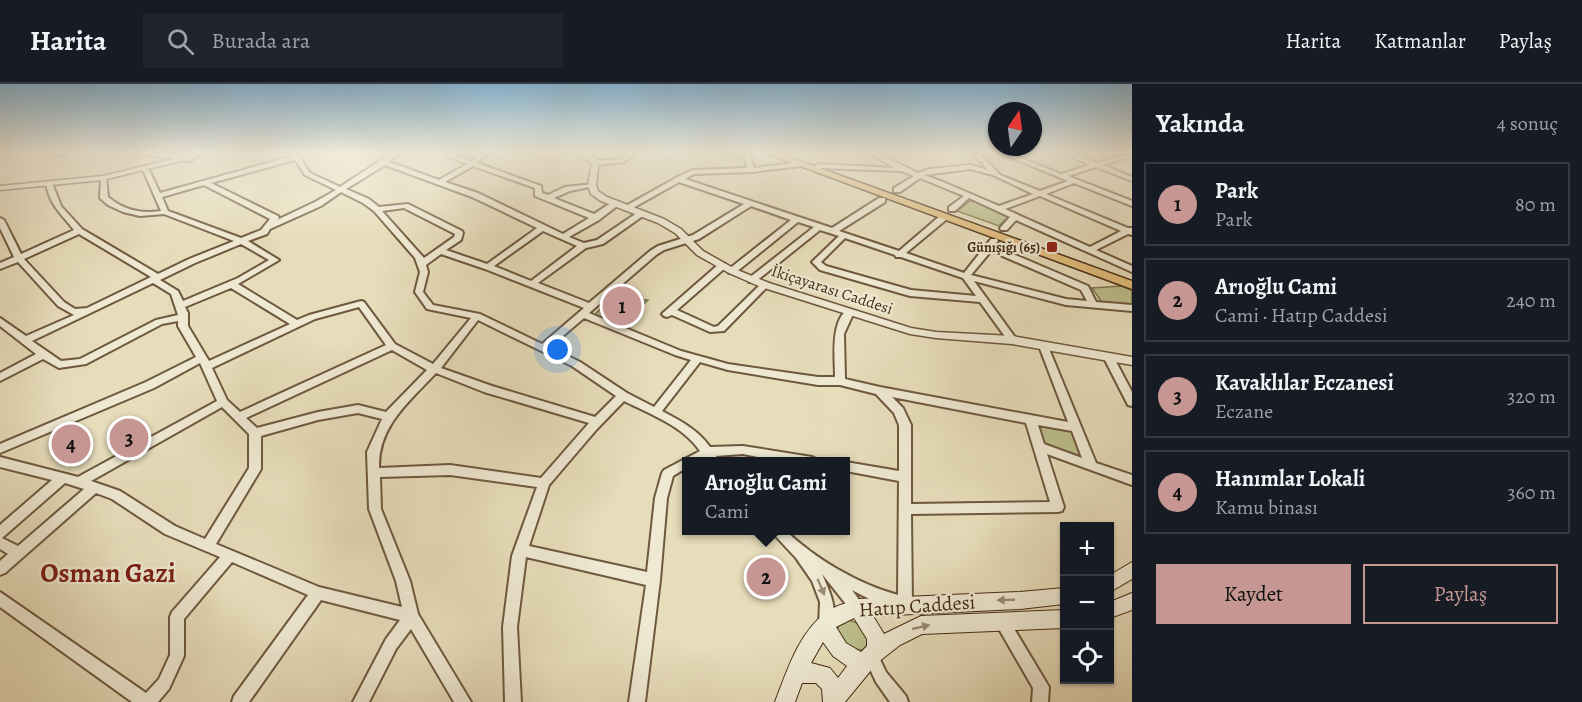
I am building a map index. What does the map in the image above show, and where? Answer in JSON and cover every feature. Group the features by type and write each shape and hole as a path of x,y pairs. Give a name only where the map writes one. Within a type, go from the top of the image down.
{"main road":[{"path":"854,182 948,213 1132,285"},
{"path":"862,182 1132,279"},
{"path":"1114,581 1132,570"},
{"name":"Hatıp Caddesi","path":"786,702 795,675 810,644 834,617 858,608 1060,596"},
{"path":"1114,608 1132,601"},
{"path":"826,626 833,643 840,651 870,656 876,636 858,608"},
{"name":"Hatıp Caddesi","path":"834,701 870,656 902,632 921,625 1060,619"},
{"path":"795,675 810,671 821,674 830,681 834,701"}],"street":[{"path":"0,188 69,182"},
{"path":"0,321 43,355 59,364 82,362 182,312 275,260 241,241 165,212 146,216 114,207 104,198 103,182"},
{"path":"151,182 165,212"},
{"path":"158,196 209,182"},
{"path":"323,182 366,201 377,210 419,257 424,272 419,292 430,307 477,316 576,364 623,396 680,426 699,440 711,457 743,450 783,457"},
{"path":"24,341 44,334 155,278 241,241 318,204 353,182"},
{"path":"440,182 521,215 542,228 583,246"},
{"path":"522,182 539,188 538,194 596,218"},
{"path":"548,198 568,189 592,185 593,182"},
{"path":"628,207 674,182"},
{"path":"683,182 966,276 1066,302 1132,308"},
{"path":"897,190 910,182"},
{"path":"937,182 1132,269"},
{"path":"1012,182 1130,231"},
{"path":"999,209 1072,182"},
{"path":"1076,182 1132,204"},
{"path":"205,183 275,218 266,228"},
{"path":"50,184 51,194 62,215 79,231 175,293 182,312 183,326 204,362 223,402 255,433 255,469 208,546"},
{"name":"İkiçayarası Caddesi","path":"592,185 594,192 678,231 700,253 765,285 909,331 1012,340 1132,361"},
{"path":"899,255 969,195"},
{"path":"833,231 882,200"},
{"path":"564,237 617,203"},
{"path":"543,348 653,253 661,248 688,241 751,203"},
{"path":"377,210 405,206 459,233 458,238 421,264"},
{"path":"532,284 583,246 600,242 643,213"},
{"path":"1004,228 1015,216"},
{"path":"765,285 734,317 717,330 669,313 727,268 797,219"},
{"path":"0,220 19,258 61,304 73,312 89,311"},
{"path":"752,280 819,226"},
{"path":"488,267 542,228"},
{"path":"0,266 79,231"},
{"path":"1090,250 1130,231"},
{"path":"844,235 816,262 835,271 910,294 981,299"},
{"path":"966,276 992,244 1085,288 1093,305"},
{"path":"440,251 532,284 636,337 697,359 728,367 818,381 840,381 880,392 1076,428"},
{"path":"966,276 1012,340"},
{"path":"231,284 297,324"},
{"path":"0,449 312,317 361,304 392,346 434,369 488,389 598,422"},
{"path":"840,381 839,334 849,312"},
{"path":"463,702 411,616 403,581 375,509 373,452 388,417 434,369 477,316"},
{"path":"1044,345 1091,466"},
{"path":"239,417 392,346"},
{"path":"0,377 43,355"},
{"path":"1109,358 1132,402"},
{"path":"655,413 697,359"},
{"path":"780,535 800,553 828,570 877,596 905,604 906,425 898,411 880,392"},
{"path":"513,702 510,627 521,550 544,483 623,396"},
{"path":"79,482 223,402"},
{"path":"255,433 318,416 358,409 388,417"},
{"path":"904,509 1058,507 1031,420"},
{"path":"1040,447 1132,480"},
{"path":"0,462 79,482 116,495 170,530 318,592 411,616"},
{"path":"637,702 661,498 668,473 682,465"},
{"path":"850,468 905,477"},
{"path":"374,473 450,470 544,483"},
{"path":"0,533 63,478"},
{"path":"0,569 95,488"},
{"path":"0,543 19,553"},
{"path":"521,550 652,580"},
{"path":"800,553 817,577 827,602 826,626"},
{"path":"0,599 147,702 164,684 177,656 177,617 229,556"},
{"path":"828,570 858,608"},
{"path":"240,702 318,592"},
{"path":"361,702 391,644 411,616"},
{"path":"1002,622 1041,687 1040,702"},
{"path":"870,656 881,677 900,702"}],"green space":[{"path":"970,201 978,202 1009,216 999,226 957,211"},
{"path":"1122,286 1132,290 1132,307 1103,304 1092,288"},
{"path":"622,289 635,299 648,300 618,326 596,316 596,313"},
{"path":"1036,424 1071,431 1084,457 1043,444"},
{"path":"849,620 860,624 870,643 865,650 849,649 836,632 840,623"}],"place":[{"name":"Günışığı (65)","path":"1052,247"},
{"name":"Park","path":"622,306"},
{"name":"Kavaklılar Eczanesi","path":"129,438"},
{"name":"Hanımlar Lokali","path":"71,444"},
{"name":"Arıoğlu Cami","path":"766,577"}],"district":[{"name":"Osman Gazi","path":"108,573"}]}
